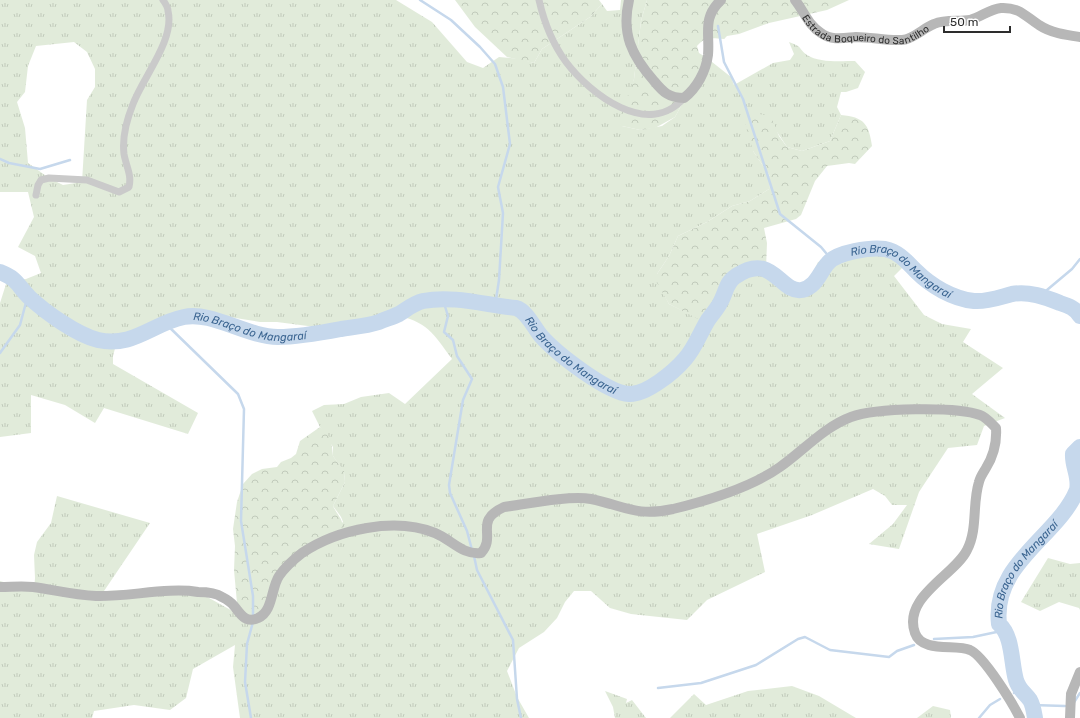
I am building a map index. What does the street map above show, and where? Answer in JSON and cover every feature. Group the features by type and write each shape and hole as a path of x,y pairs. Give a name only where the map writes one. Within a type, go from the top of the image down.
{"street":[{"path":"36,195 38,185 41,180 49,178 87,180 119,192 129,187 130,173 124,153 125,131 134,102 167,34 168,10 163,0"},
{"path":"539,0 548,30 566,61 578,76 603,98 632,112 644,114 670,110 677,106 697,84 706,66 708,55 707,28 710,15 721,0"},
{"path":"629,0 626,29 630,44 637,60 662,91 673,98 684,98"},
{"name":"Estrada Boqueiro do Santilho","path":"795,0 809,23 821,34 831,38 858,37 902,40 914,36 936,23 949,20 972,19 1001,8 1016,10 1027,15 1039,25 1061,34 1080,37"},
{"path":"0,587 33,587 69,594 96,596 198,592 220,596 234,605 239,615 247,619 258,619 266,612 278,577 288,564 324,541 348,533 369,528 394,526 417,528 449,540 471,554 481,553 486,548 488,519 493,512 504,507 590,499 633,511 648,513 673,509 732,490 779,468 828,430 851,417 865,412 888,410 968,411 982,416 996,428 996,444 992,457 978,483 972,534 967,552 922,598 913,622 914,633 918,639 930,645 971,650 992,672 1020,718"},
{"path":"1070,718 1070,694 1080,672"}],"green space":[{"path":"0,0 396,0 432,22 467,62 483,68 499,57 520,59 534,63 542,49 590,17 602,4 607,11 620,10 621,0 647,0 641,21 634,79 622,126 640,130 662,126 675,117 707,58 731,77 734,85 773,63 790,60 794,54 789,42 798,46 812,58 830,61 855,61 865,72 858,88 841,92 837,107 841,115 830,141 802,151 787,147 775,129 753,151 770,176 769,189 750,201 732,206 707,222 678,236 669,256 657,274 669,304 706,322 716,312 719,293 739,272 766,268 792,288 805,290 818,262 837,257 877,251 909,261 894,276 924,315 942,324 971,329 963,342 1003,368 972,394 1005,418 984,426 977,445 948,448 919,492 899,549 869,544 893,524 907,505 892,505 885,496 873,489 812,515 757,534 765,572 707,600 687,620 631,614 610,608 591,591 574,591 565,602 557,618 544,632 519,648 507,671 517,697 529,718 240,718 233,667 235,645 193,669 186,698 170,710 134,705 94,711 92,718 0,718 0,581 34,591 34,555 37,542 51,523 57,496 150,523 104,591 191,588 238,614 281,574 343,522 333,506 345,482 344,472 333,456 333,447 312,411 324,405 344,404 361,397 389,393 405,404 452,359 434,335 422,325 414,321 394,315 394,310 373,323 352,330 331,329 277,322 260,322 210,314 139,337 124,339 118,337 113,356 113,364 198,413 188,434 104,408 95,423 65,405 31,395 31,433 0,437 0,303 7,281 26,279 41,273 35,256 18,247 34,217 28,192 0,192","holes":["74,42 87,52 95,69 95,87 87,100 82,182 63,185 49,178 28,163 25,128 17,102 25,92 28,66 36,46"]},
{"path":"455,0 599,0 602,4 590,17 542,49 534,63 507,57 475,27"},
{"path":"647,0 849,0 827,10 769,23 739,34 727,36 724,39 706,39 697,46 699,53 707,58 675,117 655,128 640,130 622,126 620,116 634,79 641,21"},
{"path":"756,113 771,117 779,136 787,147 802,151 830,141 841,115 855,118 864,123 869,132 872,146 855,164 849,163 827,166 815,181 801,215 796,219 764,228 767,243 766,268 739,272 719,293 716,312 706,323 669,304 656,281 657,274 669,256 678,236 707,222 732,206 750,201 769,189 770,176 753,151 745,123"},
{"path":"320,427 331,439 333,456 344,471 345,482 333,506 342,521 343,535 326,540 281,574 266,614 251,619 238,614 234,570 235,546 233,529 237,502 243,484 252,474 262,469 277,467 281,462 291,458 296,454 300,441"},
{"path":"1048,558 1070,564 1080,563 1080,610 1079,608 1059,602 1040,611 1021,602"},
{"path":"792,686 819,696 856,718 670,718 694,694 706,705 748,691"},
{"path":"605,691 627,699 626,703 632,700 646,718 615,718 613,707"},
{"path":"933,706 950,710 951,718 917,718"}],"waterway":[{"path":"420,0 451,20 480,47 495,64 503,87 510,144 498,187 503,213 499,280 495,306"},
{"path":"718,26 724,62 743,99 780,214 821,247 831,259"},
{"path":"0,159 9,163 40,169 70,160"},
{"name":"Rio Braço do Mangaraí","path":"0,272 14,280 29,297 71,328 98,340 110,342 132,338 173,320 195,316 218,321 266,336 286,337 379,322 399,314 417,303 434,299 470,301 516,308 524,313 541,336 570,362 595,380 620,392 629,394 643,391 659,382 689,355 708,320 719,305 730,281 736,276 749,270 759,268 767,270 775,275 794,290 802,290 811,286 832,259 855,251 879,249 890,250 902,257 922,277 935,287 958,298 984,301 1012,294 1025,293 1043,297 1069,306 1080,316"},
{"path":"1041,295 1072,269 1080,259"},
{"path":"0,353 20,325 28,295"},
{"path":"443,300 448,316 444,332 453,340 457,356 472,379 463,400 449,485 450,493 467,531 472,550"},
{"name":"Rio Braço do Mangaraí","path":"1074,309 1080,308"},
{"path":"166,324 238,394 244,409 241,521 253,596 253,617"},
{"name":"Rio Braço do Mangaraí","path":"1035,718 1031,702 1020,689 1016,680 1007,635 999,624 1000,603 1006,584 1016,567 1068,507 1077,490 1078,481 1073,454 1080,447"},
{"path":"474,556 477,570 513,640 517,699 521,718"},
{"path":"251,718 245,682 247,644 253,622"},
{"path":"934,639 973,637 1006,630"},
{"path":"658,688 701,683 756,665 798,639 805,637 830,650 889,657 897,651 914,645"},
{"name":"Rio Braço do Mangaraí","path":"1014,693 1020,690"},
{"path":"1073,704 1080,693"},
{"path":"979,718 990,705 1000,699"},
{"path":"1032,705 1065,706"}]}
